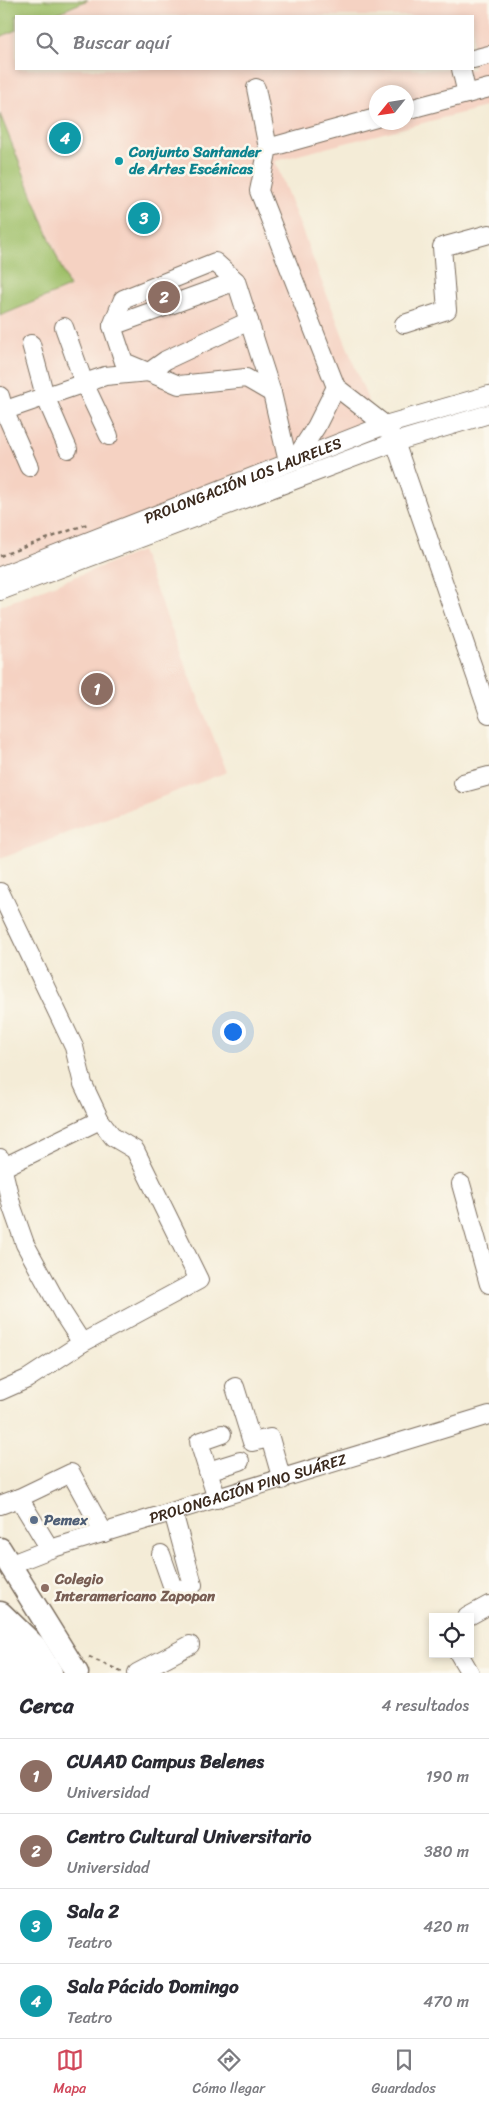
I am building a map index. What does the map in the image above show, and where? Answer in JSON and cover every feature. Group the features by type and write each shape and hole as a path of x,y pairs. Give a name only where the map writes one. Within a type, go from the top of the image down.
{"highway":[{"path":"0,1615 33,1647 50,1673"},
{"path":"0,1634 24,1673"}],"main road":[{"path":"5,1557 81,1664"}],"street":[{"path":"474,59 489,55"},
{"path":"461,70 467,94"},
{"path":"256,88 268,148 259,191 336,388 386,425 395,442 489,714"},
{"path":"414,108 489,88"},
{"path":"268,148 369,120"},
{"path":"404,324 447,310 442,247 489,234"},
{"path":"272,393 246,378 179,385 124,362 112,326 123,299 215,262 236,281 272,393 292,461"},
{"path":"112,326 236,281"},
{"path":"29,467 1,406 45,396 105,376 148,372 166,360 249,321"},
{"path":"64,327 84,383 109,436"},
{"path":"31,344 45,396 68,450"},
{"path":"292,461 316,427 336,388"},
{"name":"PROLONGACIÓN LOS LAURELES","path":"0,591 292,461 386,425 489,395"},
{"name":"PROLONGACIÓN LOS LAURELES","path":"0,576 395,442 489,414"},
{"path":"463,783 489,776"},
{"path":"0,892 74,1047 83,1084 100,1120 113,1137 134,1150 199,1280 82,1343 27,1379 0,1391"},
{"path":"82,1343 62,1312 26,1244 12,1207 1,1165 100,1120"},
{"path":"461,1184 489,1284"},
{"path":"235,1387 252,1442 270,1438 282,1480"},
{"name":"PROLONGACIÓN PINO SUÁREZ","path":"5,1557 50,1549 282,1480 489,1415"},
{"path":"217,1499 199,1442 222,1434"},
{"path":"208,1471 240,1461"},
{"path":"0,1505 71,1474 104,1533"},
{"path":"19,1498 50,1549"},
{"path":"161,1554 174,1591 193,1584 173,1512"},
{"path":"474,1613 489,1604"},
{"path":"137,1673 190,1645"},
{"path":"461,1658 470,1673"},
{"path":"0,1663 6,1673"}],"path":[{"path":"81,1664 124,1673"}],"shaded area":[{"path":"0,0 489,0 489,106 414,125 414,85 369,85 369,130 396,130 275,161 381,434 0,581"},
{"path":"141,551 227,772 0,859 0,606"}],"green space":[{"path":"0,0 88,0 52,15 15,15 15,30 0,37"},
{"path":"0,114 69,287 0,316"}],"place":[{"name":"Sala Pácido Domingo","path":"65,138"},
{"name":"Conjunto Santander de Artes Escénicas","path":"119,161"},
{"name":"Sala 2","path":"144,218"},
{"name":"Centro Cultural Universitario","path":"164,297"},
{"name":"CUAAD Campus Belenes","path":"97,689"},
{"name":"Pemex","path":"34,1520"},
{"name":"Colegio Interamericano Zapopan","path":"45,1588"}]}
